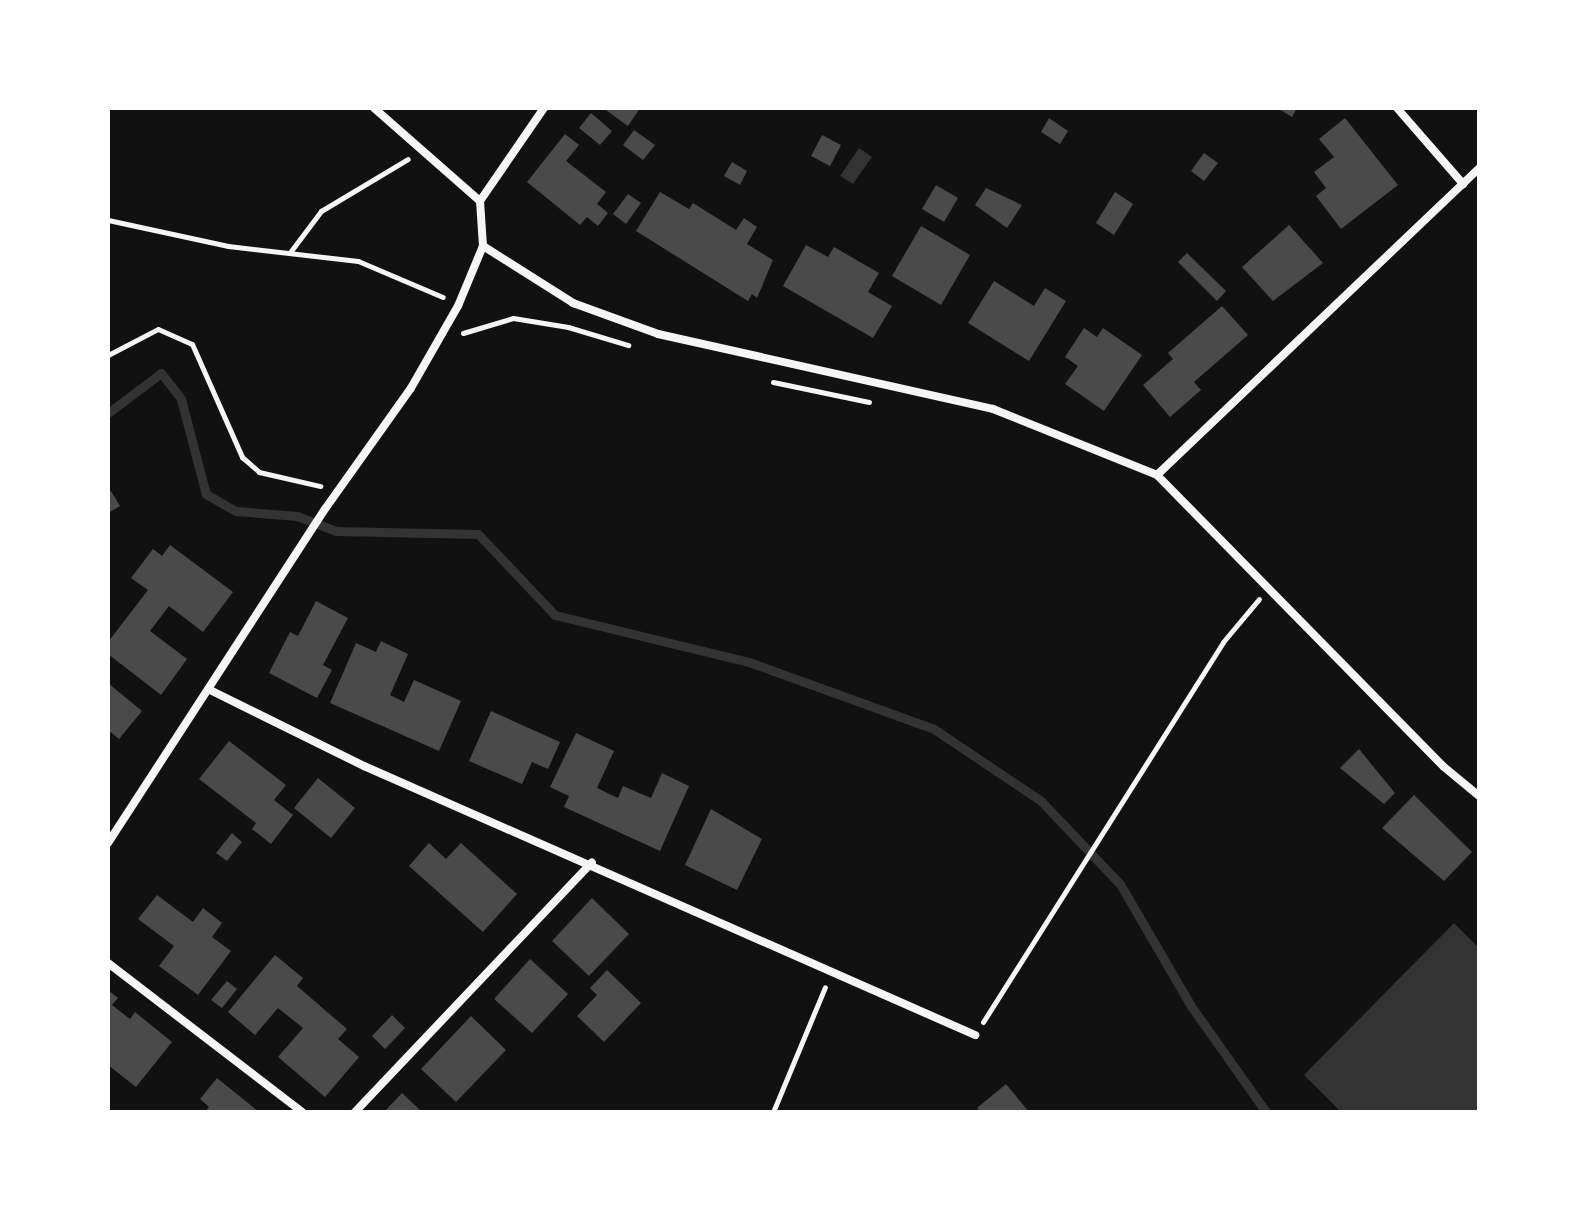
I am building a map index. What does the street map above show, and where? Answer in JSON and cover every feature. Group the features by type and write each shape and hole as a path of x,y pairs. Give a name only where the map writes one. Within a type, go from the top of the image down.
{"street":[{"path":"374,108 420,152 480,201"},
{"path":"108,843 325,509 342,491 458,306 483,246 480,201 544,108"},
{"path":"1397,108 1463,184"},
{"path":"1157,475 1479,168"},
{"path":"483,246 573,303 658,334 993,409 1157,475 1268,590 1479,796"},
{"path":"210,690 364,766 592,862 830,975 975,1035"},
{"path":"355,1112 592,862"},
{"path":"108,963 302,1112"}],"path":[{"path":"291,251 321,211 420,152"},
{"path":"108,220 228,246 358,261 418,283 458,306"},
{"path":"108,355 158,329 192,344 242,457 259,472 342,491"},
{"path":"975,1035 1082,872 1103,832 1223,642 1268,590"},
{"path":"773,1112 830,975"}],"shaded area":[{"path":"859,148 872,157 853,184 840,176"},
{"path":"1454,923 1479,948 1479,1112 1341,1112 1304,1075"}],"building":[{"path":"603,108 640,108 628,126"},
{"path":"1277,108 1297,108 1292,117"},
{"path":"591,113 612,131 600,145 579,128"},
{"path":"1049,118 1068,131 1060,144 1041,132"},
{"path":"1345,118 1398,185 1341,229 1316,196 1326,188 1314,172 1334,157 1319,139"},
{"path":"634,130 655,145 643,160 623,145"},
{"path":"565,134 579,145 566,161 606,192 597,204 608,213 598,226 587,217 580,225 527,182"},
{"path":"822,135 841,145 830,166 811,156"},
{"path":"1204,153 1218,163 1204,181 1191,171"},
{"path":"732,162 747,171 740,185 724,176"},
{"path":"936,185 958,198 944,222 922,209"},
{"path":"986,188 1022,205 1007,228 975,205"},
{"path":"660,192 689,209 693,203 736,230 744,218 757,227 747,244 773,260 757,298 752,294 748,301 636,231"},
{"path":"1115,192 1133,204 1114,235 1096,223"},
{"path":"628,194 641,203 626,224 613,214"},
{"path":"1289,225 1323,263 1273,301 1242,267"},
{"path":"921,226 970,255 941,305 892,276"},
{"path":"806,245 828,257 834,247 879,273 868,292 892,306 873,338 783,286"},
{"path":"1187,253 1226,291 1217,301 1178,262"},
{"path":"994,281 1034,306 1045,288 1066,301 1029,361 968,323"},
{"path":"1222,306 1248,335 1194,382 1201,390 1170,417 1143,385 1173,359 1168,353"},
{"path":"1084,328 1097,337 1103,328 1142,355 1104,411 1065,384 1078,366 1065,357"},
{"path":"111,491 120,506 108,513 108,493"},
{"path":"170,545 233,592 203,632 169,606 150,631 187,659 161,695 108,654 108,642 148,590 131,578 153,549 162,556"},
{"path":"316,601 348,618 323,665 332,670 317,698 269,673 290,632 298,636"},
{"path":"381,641 408,654 390,695 404,702 414,680 461,701 439,751 330,703 356,643 376,652"},
{"path":"108,683 142,711 119,739 108,730"},
{"path":"491,711 560,742 548,769 532,762 522,784 469,761"},
{"path":"576,733 614,751 597,788 618,798 623,786 651,798 662,773 689,786 660,851 564,807 569,796 550,787"},
{"path":"229,741 286,785 274,800 293,815 271,844 252,829 256,823 199,779"},
{"path":"1359,749 1395,793 1384,804 1340,768"},
{"path":"318,778 355,808 331,838 294,808"},
{"path":"1414,795 1472,852 1444,881 1382,828"},
{"path":"711,809 762,839 737,890 685,865"},
{"path":"232,833 242,842 227,861 216,853"},
{"path":"429,843 446,859 461,843 517,894 483,932 409,866"},
{"path":"157,895 193,922 203,908 222,923 212,937 231,951 198,995 159,966 174,946 138,919"},
{"path":"592,898 629,934 589,976 552,941"},
{"path":"275,955 303,978 297,986 347,1029 338,1039 359,1057 325,1097 278,1057 303,1028 278,1008 255,1035 228,1012"},
{"path":"530,959 568,994 532,1033 494,999"},
{"path":"607,970 641,1003 604,1042 577,1016 597,995 590,988"},
{"path":"227,981 237,989 222,1008 211,1000"},
{"path":"108,990 118,998 112,1005 130,1019 135,1012 172,1042 136,1087 108,1065"},
{"path":"392,1015 405,1028 385,1049 372,1036"},
{"path":"471,1016 506,1050 456,1102 421,1069"},
{"path":"217,1078 259,1112 205,1112 209,1107 200,1099"},
{"path":"1006,1084 1029,1112 980,1112 977,1108"},
{"path":"402,1093 422,1112 384,1112"}],"waterway":[{"path":"108,413 161,373 181,399 206,494 236,511 297,516 336,531 478,534 555,615 749,662 934,729 1041,801 1120,884 1191,1006 1266,1112"}]}
